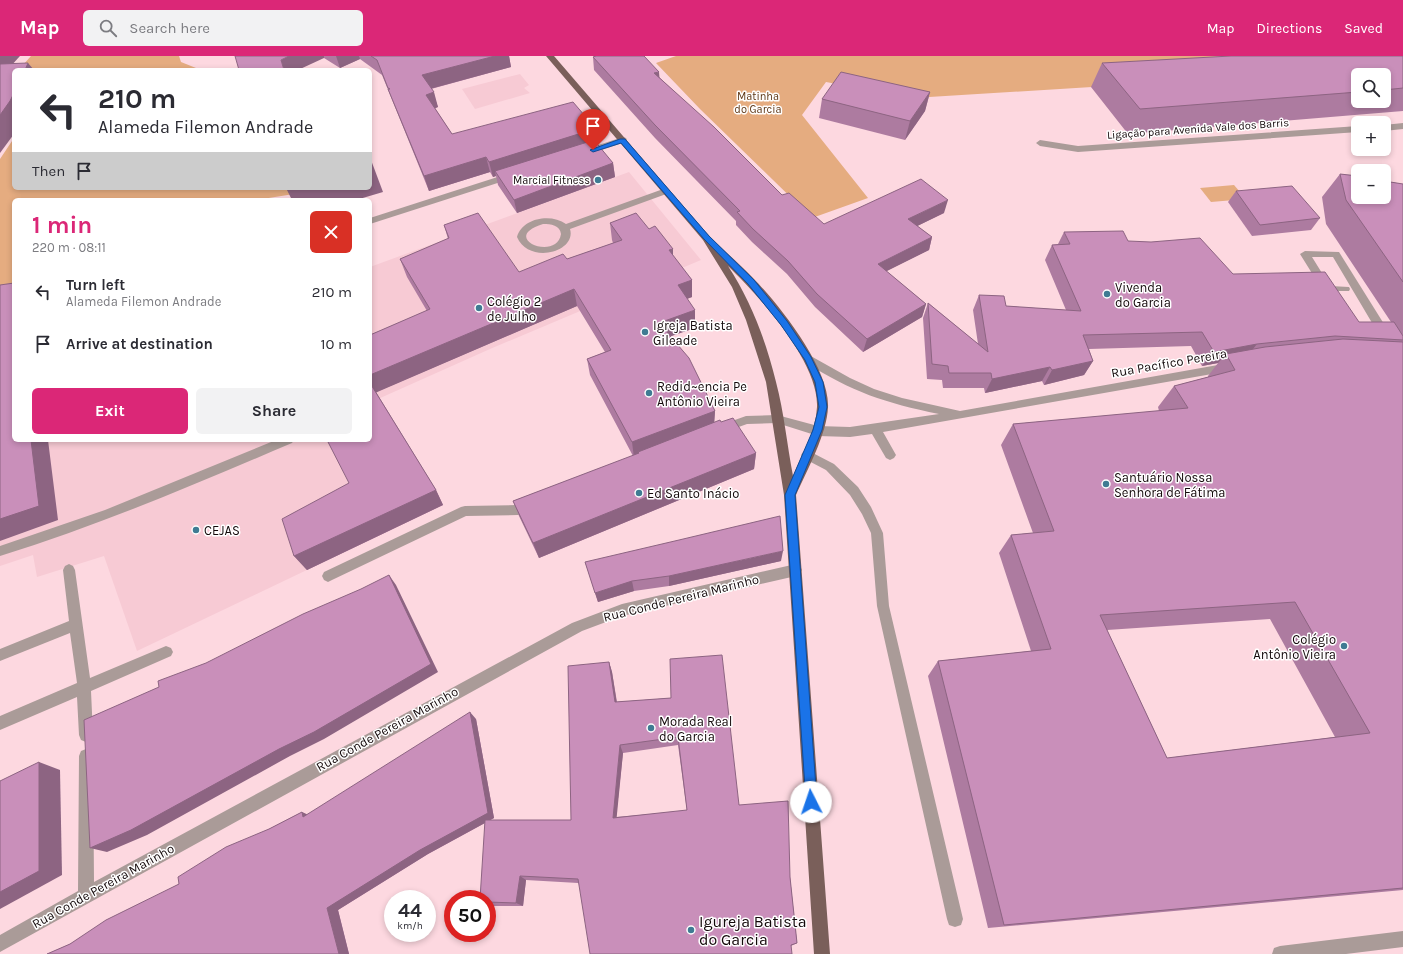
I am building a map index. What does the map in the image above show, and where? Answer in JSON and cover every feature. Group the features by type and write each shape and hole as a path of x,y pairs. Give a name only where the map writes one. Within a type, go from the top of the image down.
{"main road":[{"path":"550,56 706,238 751,282 784,323 809,359 819,382 823,407 818,430 790,495"},
{"path":"706,238 736,287 751,320 771,382 790,495 822,954"}],"street":[{"path":"1391,127 1403,126"},
{"name":"Ligação para Avenida Vale dos Barris","path":"1040,143 1078,149 1351,130"},
{"path":"578,155 623,140"},
{"path":"372,220 519,174"},
{"path":"564,228 666,191"},
{"path":"552,221 559,223 564,228 567,234 565,239 560,245 553,249 535,250 523,243 521,237 527,226 534,222 552,221"},
{"path":"1345,289 1328,289 1305,254 1336,254 1391,345"},
{"name":"Rua Pacífico Pereira","path":"809,359 870,392 909,404 966,414"},
{"name":"Rua Pacífico Pereira","path":"709,434 746,420 777,419 818,430 850,432 875,429 1238,366"},
{"path":"875,429 890,455"},
{"path":"0,551 40,539 147,499 283,442"},
{"path":"808,455 830,467 854,491 867,511 877,533 883,606 955,919"},
{"path":"328,576 465,512 518,510 540,502"},
{"path":"69,570 86,713 86,895"},
{"name":"Rua Conde Pereira Marinho","path":"0,944 456,691 577,627 622,610 796,570"},
{"path":"0,655 76,624"},
{"path":"0,722 166,652"},
{"path":"1280,954 1403,939"}],"shaded area":[{"path":"520,74 529,85 524,88 530,93 475,109 462,89"},
{"name":"CEJAS","path":"629,172 701,260 490,349 378,399 443,505 137,651 104,556 37,577 33,555 0,566 0,411 12,436 12,442 372,442 372,266"}],"green space":[{"path":"31,56 179,56 181,62 196,68 18,68 23,65"},
{"name":"Matinha do Garcia","path":"676,56 1254,56 1156,83 913,98 826,82 802,115 868,198 812,218 700,109 656,63"},
{"path":"12,141 12,190 293,190 294,194 269,198 12,198 12,303 0,306 0,159"},
{"path":"1234,185 1246,199 1211,202 1200,188"}],"building":[{"path":"235,56 289,56 281,60 283,68 238,68"},
{"path":"371,56 495,56 422,75 434,92 426,95 452,134 573,102 591,123 583,125 588,131 489,162 486,157 424,176 388,89 390,89 388,88 377,60"},
{"path":"644,56 659,72 654,73 714,127 782,195 789,193 824,224 921,179 948,200 908,219 932,237 878,264 926,304 867,339 817,294 788,261 753,229 737,212 740,211 655,125 593,57"},
{"path":"1231,56 1403,56 1403,88 1391,89 1391,68 1351,68 1351,93 1140,109 1102,63"},
{"path":"28,63 26,68 12,68 12,97 0,115 0,64"},
{"path":"841,72 930,92 910,121 822,99"},
{"path":"594,140 613,163 514,200 495,171"},
{"path":"1340,174 1351,175 1351,204 1391,204 1391,182 1403,184 1403,282 1346,200"},
{"path":"1292,186 1320,218 1260,225 1236,191"},
{"path":"478,213 519,272 563,254 567,259 622,240 610,223 636,213 649,229 655,226 673,249 669,250 692,280 678,285 695,310 659,323 689,358 715,411 632,442 587,359 611,350 574,289 372,374 372,334 430,309 400,259 449,238 444,225"},
{"path":"1123,231 1128,241 1151,242 1200,238 1233,274 1325,272 1359,322 1394,322 1403,336 1403,340 1335,336 1257,344 1214,352 1202,332 1083,335 1093,361 1052,370 1050,367 992,379 991,373 949,373 948,366 932,364 928,303 988,352 979,295 1004,296 1006,306 1081,311 1052,245 1070,244 1064,232"},
{"path":"12,283 12,442 31,442 39,506 0,519 0,285"},
{"name":"Colégio Antônio Vieira","path":"1343,339 1403,342 1403,888 1004,925 938,661 1051,649 1011,535 1054,531 1013,424 1188,408 1174,386 1235,370 1226,354 1265,347","holes":["1295,602 1370,733 1167,758 1100,615"]},
{"path":"372,386 436,490 294,556 282,519 349,483 328,442 372,442"},
{"name":"Ed Santo Inácio","path":"733,418 756,453 533,543 513,501 639,453 638,452 720,420 721,422"},
{"path":"780,516 783,551 669,576 632,581 595,593 585,562"},
{"path":"389,575 431,664 314,732 279,749 131,830 90,848 84,720 159,687 158,681 206,663 303,614"},
{"path":"722,655 739,805 788,801 790,877 797,943 791,945 792,954 590,954 578,879 520,876 516,903 496,902 496,890 481,890 485,820 571,820 568,666 609,662 615,702 671,698 670,659","holes":["678,737 687,810 613,818 620,745"]},
{"path":"470,712 488,813 420,850 327,908 339,954 47,954 70,944 106,920 179,884 178,877 226,847 269,829 302,812 303,817"},
{"path":"39,762 39,871 0,892 0,781"}],"place":[{"name":"Marcial Fitness","path":"598,180"},
{"name":"Vivenda do Garcia","path":"1107,294"},
{"name":"Colégio 2 de Julho","path":"479,308"},
{"name":"Igreja Batista Gileade","path":"645,332"},
{"name":"Redid~encia Pe Antônio Vieira","path":"649,393"},
{"name":"Santuário Nossa Senhora de Fátima","path":"1106,484"},
{"name":"Ed Santo Inácio","path":"639,493"},
{"name":"CEJAS","path":"196,530"},
{"name":"Colégio Antônio Vieira","path":"1344,646"},
{"name":"Morada Real do Garcia","path":"651,728"},
{"name":"Igureja Batista do Garcia","path":"691,930"}],"route":[{"path":"593,150 623,140 706,238 751,282 784,323 809,359 819,382 823,407 818,430 790,495 811,802"}]}
